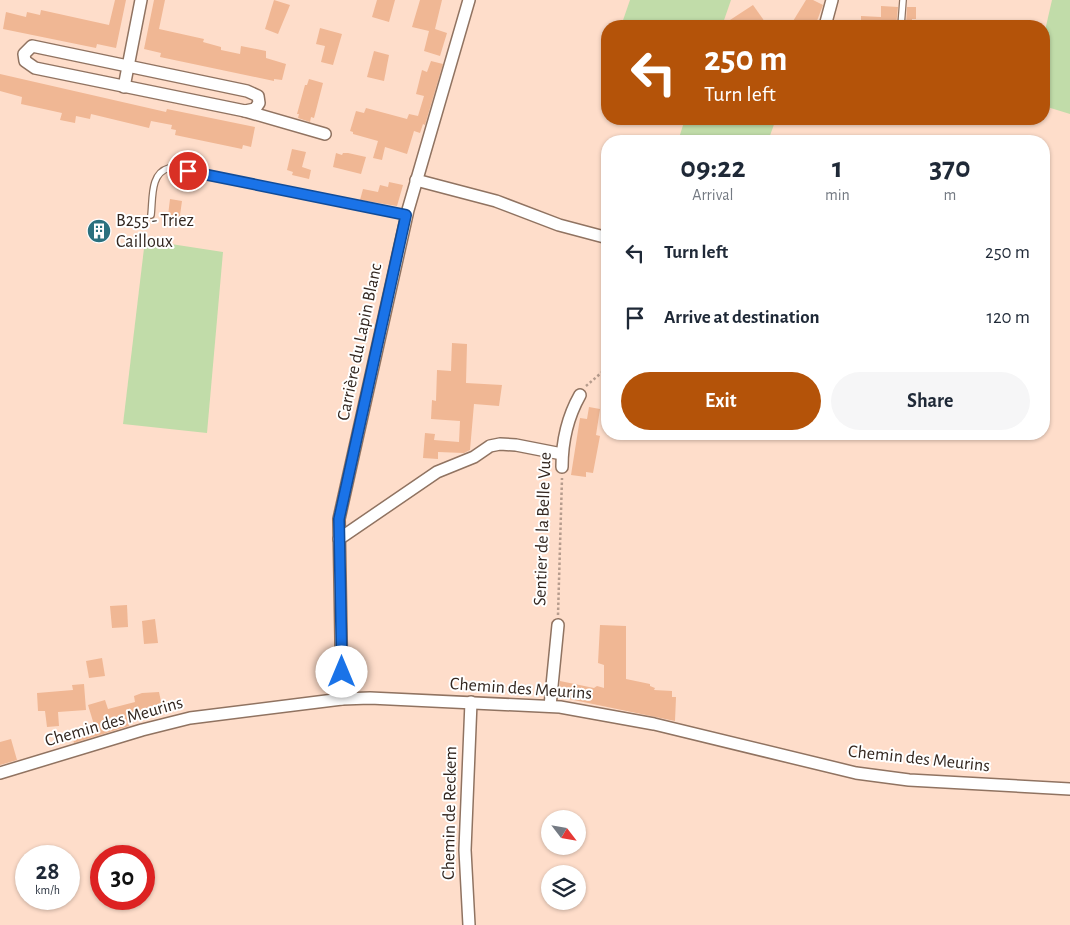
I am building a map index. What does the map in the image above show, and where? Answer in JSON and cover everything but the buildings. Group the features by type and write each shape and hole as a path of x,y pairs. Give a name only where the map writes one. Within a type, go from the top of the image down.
{"street":[{"path":"124,86 141,0"},
{"name":"Carrière du Lapin Blanc","path":"342,699 339,539 341,509 406,215 469,0"},
{"path":"827,20 832,0"},
{"path":"245,111 255,109 260,101 258,96 247,91 38,46 32,46 24,54 25,61 35,68 245,111 325,134"},
{"path":"416,180 496,201 572,229 601,236"},
{"name":"Sentier de la Belle Vue","path":"562,467 562,454 567,424 580,395"},
{"path":"339,539 438,472 474,457 490,446 500,444 516,445 562,454"},
{"name":"Sentier de la Belle Vue","path":"550,706 558,625"},
{"name":"Chemin des Meurins","path":"0,773 142,730 190,718 342,699 550,706 621,717 856,773 909,780 1070,789"},
{"name":"Chemin de Reckem","path":"469,925 465,850 472,702"}],"lane":[{"path":"901,20 903,0"},
{"path":"151,215 155,178 161,170 169,168 406,215"}],"path":[{"path":"580,395 586,386 601,372"},
{"name":"Sentier de la Belle Vue","path":"558,625 562,467"}],"green space":[{"path":"630,0 731,0 724,20 623,20"},
{"path":"1052,0 1070,0 1070,114 1050,108 1050,20 1047,20"},
{"path":"683,125 774,125 770,135 680,135"},
{"path":"145,240 223,252 207,433 123,424"}],"place":[{"name":"B255 - Triez Cailloux","path":"99,231"}],"route":[{"path":"188,171 406,215 339,519 342,672"}]}
